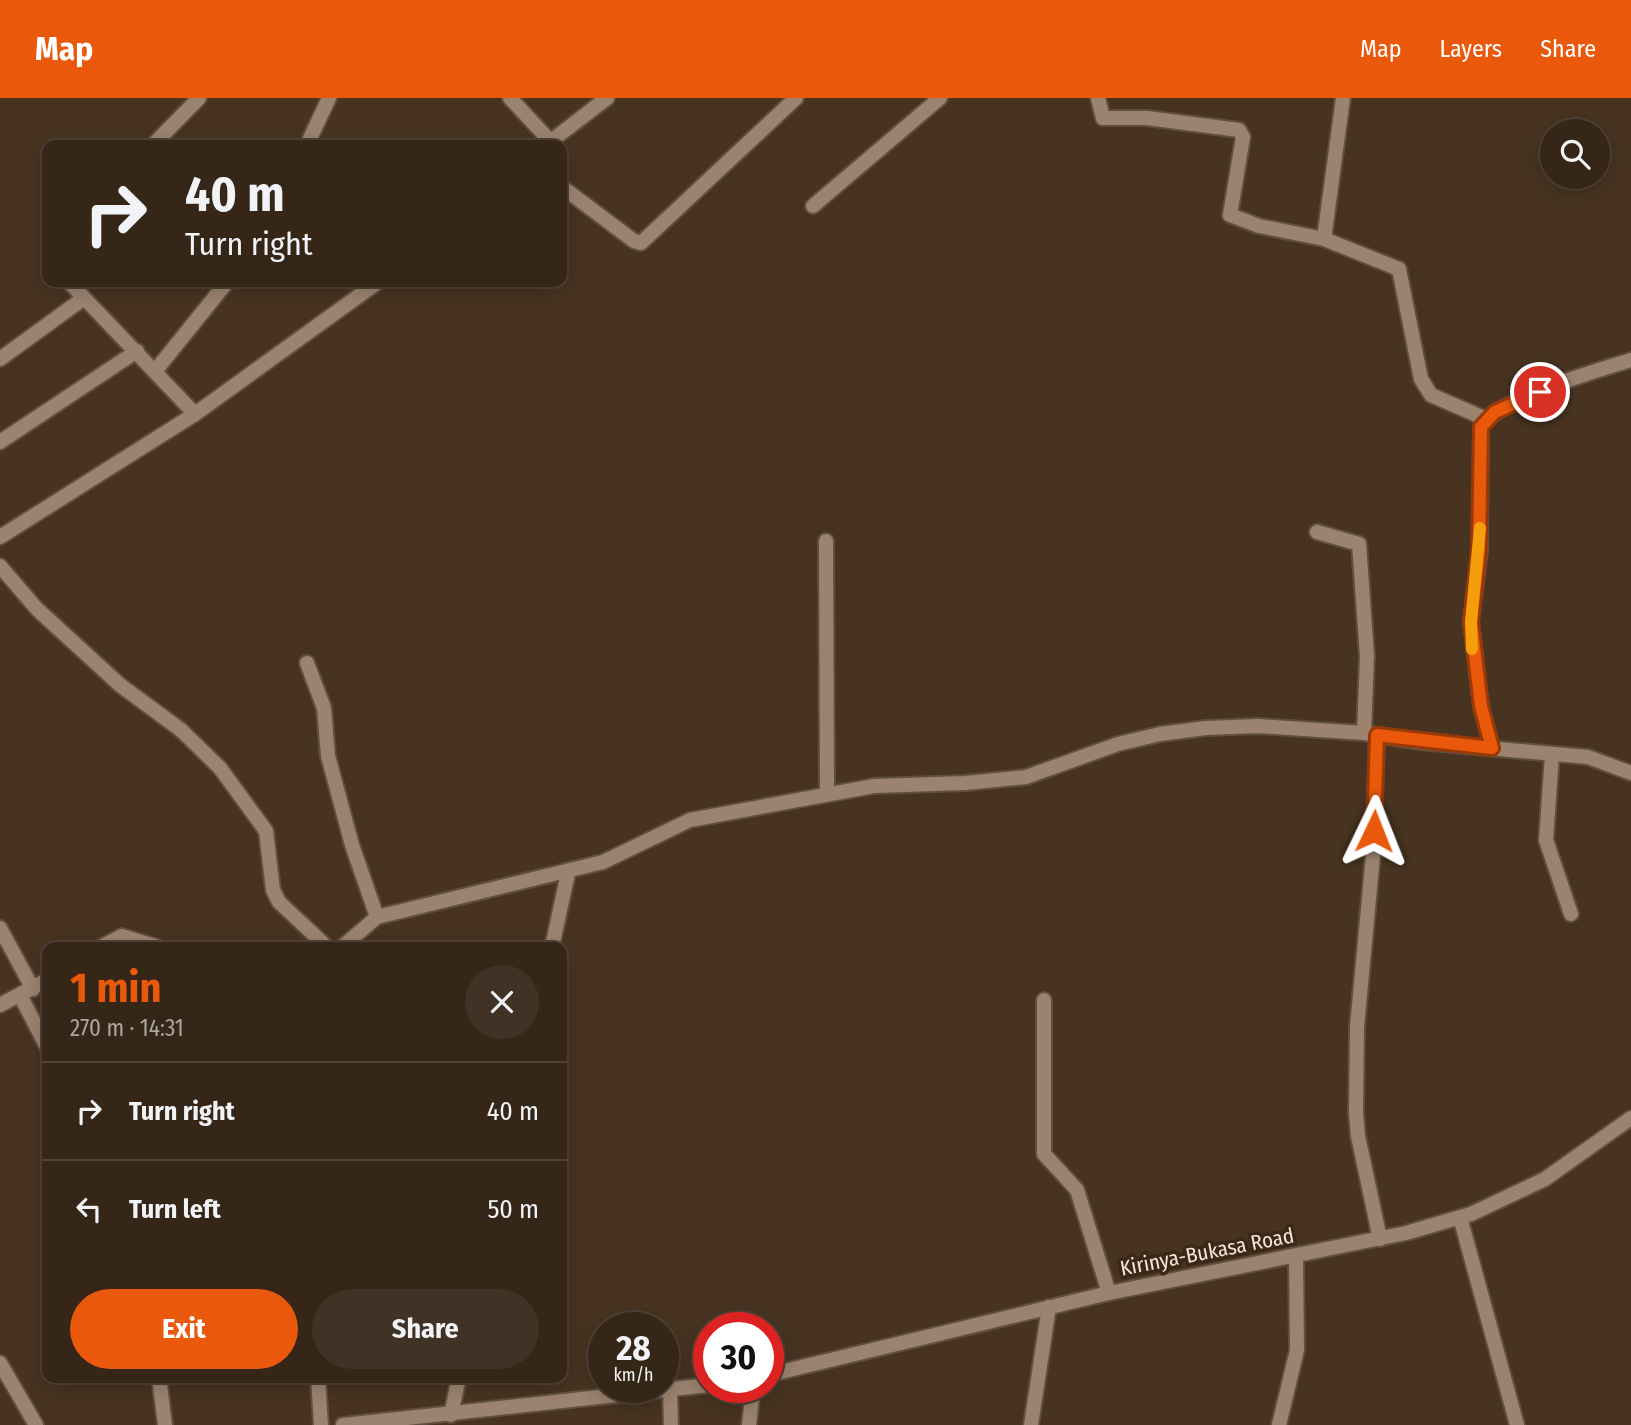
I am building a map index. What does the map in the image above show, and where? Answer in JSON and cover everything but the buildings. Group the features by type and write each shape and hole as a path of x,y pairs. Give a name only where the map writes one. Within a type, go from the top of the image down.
{"street":[{"path":"158,140 199,98"},
{"path":"309,140 329,98"},
{"path":"510,98 546,140"},
{"path":"554,140 607,98"},
{"path":"567,191 634,241 641,243 796,98"},
{"path":"813,206 940,98"},
{"path":"1098,98 1103,118 1147,118 1239,130 1243,137 1230,215 1259,226 1324,239 1401,271 1421,379 1426,389 1431,395 1486,419"},
{"path":"1324,239 1343,98"},
{"path":"74,287 156,370 195,414"},
{"path":"156,370 223,287"},
{"path":"0,537 195,414 371,287"},
{"path":"0,359 85,298"},
{"path":"0,442 137,351"},
{"path":"1492,748 1481,706 1471,622 1479,550 1481,427 1486,419 1562,382 1631,360"},
{"path":"1317,532 1359,544 1367,656 1373,855 1357,1027 1356,1112 1357,1136 1380,1239"},
{"path":"826,541 827,794"},
{"path":"0,566 37,609 120,685 181,730 220,768 266,831 274,890 279,902 322,942"},
{"path":"307,663 324,708 328,756 352,845 377,917"},
{"path":"348,942 377,917 451,897 568,873 620,855 690,820 874,786 1026,777 1118,744 1206,728 1270,727 1370,734 1588,757 1631,773"},
{"path":"1552,755 1546,840 1571,914"},
{"path":"553,942 568,873"},
{"path":"0,928 42,1034"},
{"path":"111,942 122,936 142,942"},
{"path":"0,1006 42,983"},
{"path":"1044,1000 1044,1154 1077,1189 1109,1293"},
{"name":"Kirinya-Bukasa Road","path":"784,1371 1109,1293 1380,1239 1460,1217 1545,1179 1631,1118"},
{"path":"1460,1217 1517,1425"},
{"path":"1279,1425 1297,1350 1296,1257"},
{"path":"1031,1425 1049,1307"},
{"path":"0,1363 36,1425"},
{"path":"160,1383 165,1425"},
{"path":"318,1383 321,1425"},
{"path":"451,1415 458,1383"},
{"path":"343,1425 588,1399"},
{"path":"670,1403 671,1425"},
{"path":"749,1425 751,1403"}],"slow traffic":[{"path":"1472,649 1471,622 1480,528"}],"route":[{"path":"1374,831 1377,735 1420,742 1492,748 1481,706 1471,622 1479,550 1481,427 1495,412 1540,392"}]}
